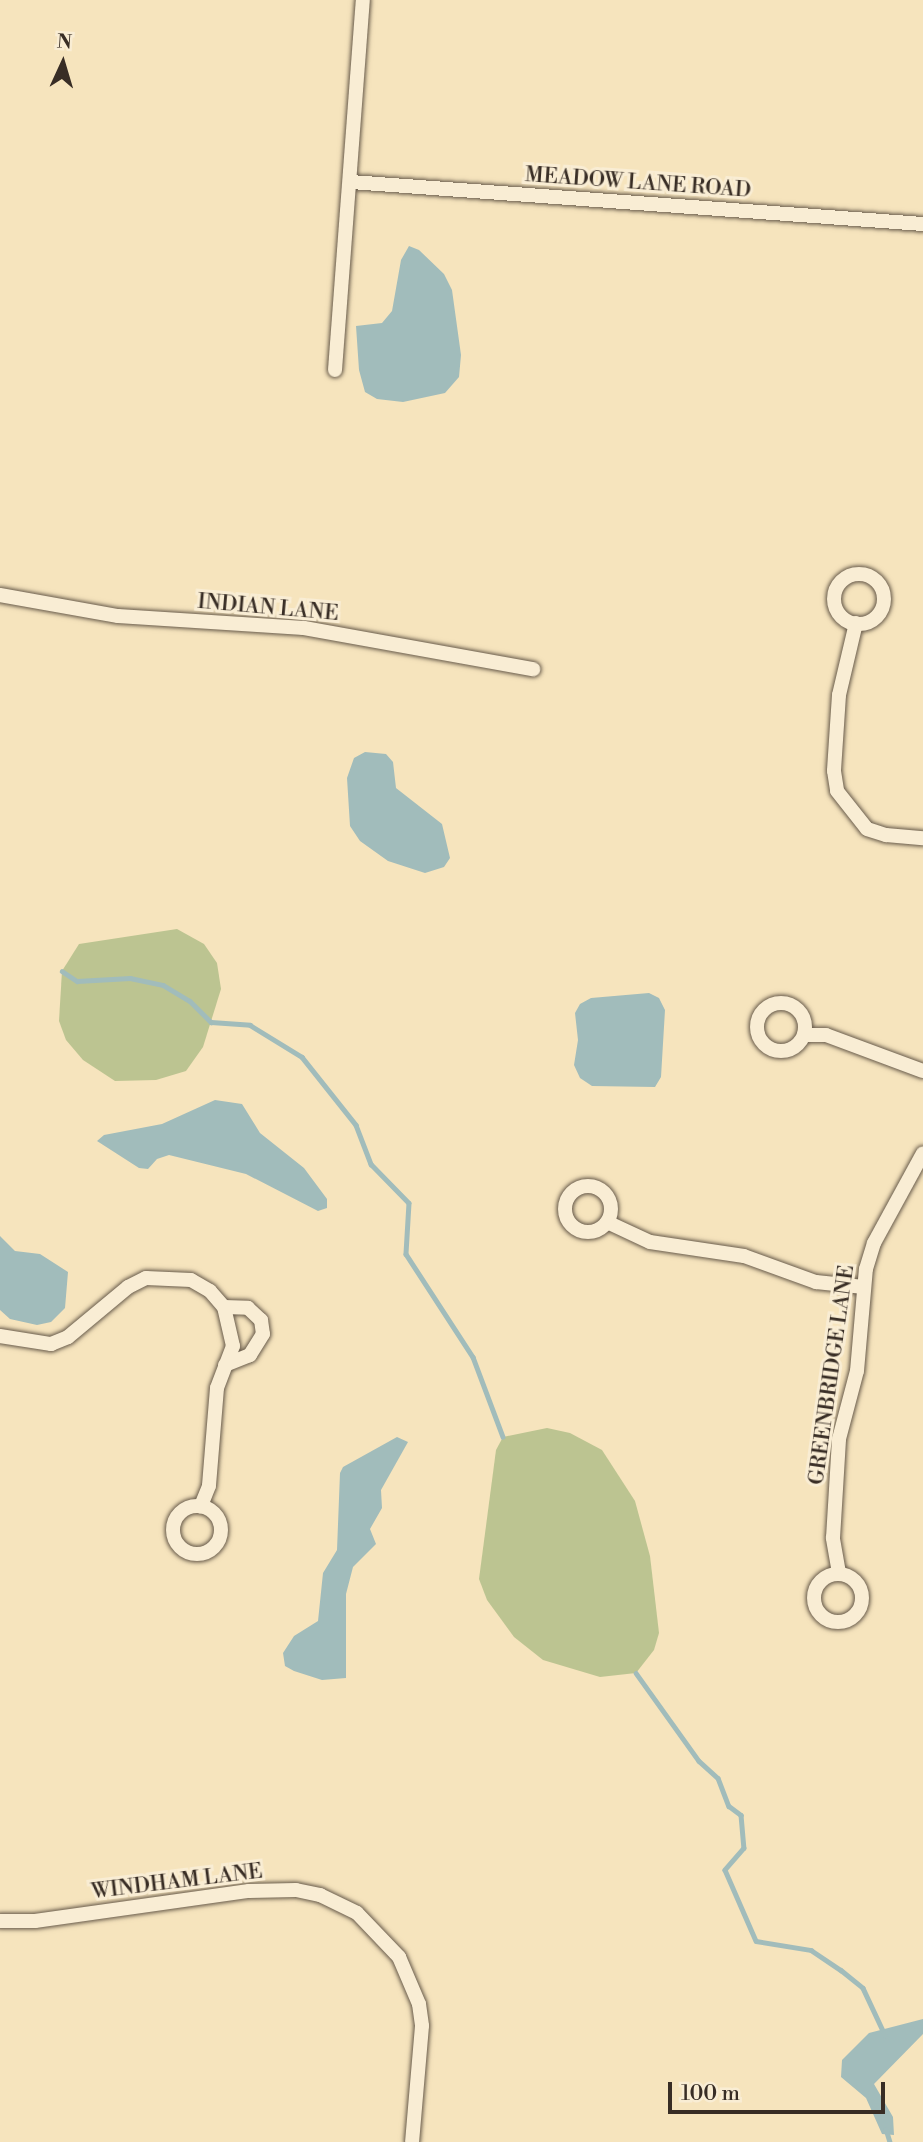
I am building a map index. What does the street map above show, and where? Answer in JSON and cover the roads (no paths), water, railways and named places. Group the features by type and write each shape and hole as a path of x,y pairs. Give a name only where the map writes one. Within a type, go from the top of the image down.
{"street":[{"path":"335,370 363,0"},
{"name":"MEADOW LANE ROAD","path":"351,181 923,224"},
{"name":"INDIAN LANE","path":"0,595 118,616 304,628 533,670"},
{"path":"856,623 839,695 837,791 867,829 886,835 923,838"},
{"path":"804,1035 826,1035 923,1071"},
{"name":"GREENBRIDGE LANE","path":"839,1573 833,1538 839,1439 857,1371 864,1287 874,1243 923,1153"},
{"path":"607,1222 650,1242 744,1256 816,1282 864,1287"},
{"path":"0,1336 51,1344 68,1337 128,1287 146,1278 191,1280 210,1290 224,1307 233,1346 216,1388 209,1486 201,1506"},
{"path":"224,1307 248,1308 261,1320 263,1334 250,1355 225,1365"},
{"name":"WINDHAM LANE","path":"0,1921 35,1921 249,1891 296,1890 357,1913 399,1957 419,2004 422,2026 412,2142"}],"water":[{"path":"409,246 419,250 444,274 452,290 461,355 459,377 445,393 403,402 377,399 365,392 359,370 356,326 382,323 392,311 401,260"},
{"path":"365,752 386,754 393,762 396,788 442,824 450,858 444,867 425,873 388,861 360,841 350,826 347,778 354,758"},
{"path":"649,993 659,998 665,1010 661,1077 655,1087 592,1086 580,1078 574,1065 578,1040 575,1013 580,1004 591,998"},
{"path":"215,1100 242,1104 260,1133 304,1168 327,1199 327,1208 318,1211 246,1174 169,1155 157,1159 148,1169 139,1168 97,1141 104,1135 162,1124"},
{"path":"0,1236 15,1251 40,1254 68,1272 65,1308 51,1322 37,1325 10,1319 0,1310"},
{"path":"397,1437 408,1442 381,1490 382,1508 370,1529 376,1544 353,1567 346,1594 346,1678 322,1680 294,1671 285,1666 283,1653 294,1636 318,1621 323,1573 337,1550 340,1473 343,1467"},
{"path":"923,2019 923,2034 874,2084 893,2117 894,2135 882,2134 866,2098 841,2077 842,2060 869,2033"}],"waterway":[{"path":"62,971 77,981 130,978 163,985 190,1001 211,1022 250,1025 302,1057 356,1125 371,1164 409,1203 406,1254 473,1357 503,1437"},
{"path":"636,1673 699,1761 718,1778 729,1806 741,1815 744,1848 725,1870 756,1941 811,1950 841,1970 863,1988 885,2035"},
{"path":"886,2129 890,2142"}]}
